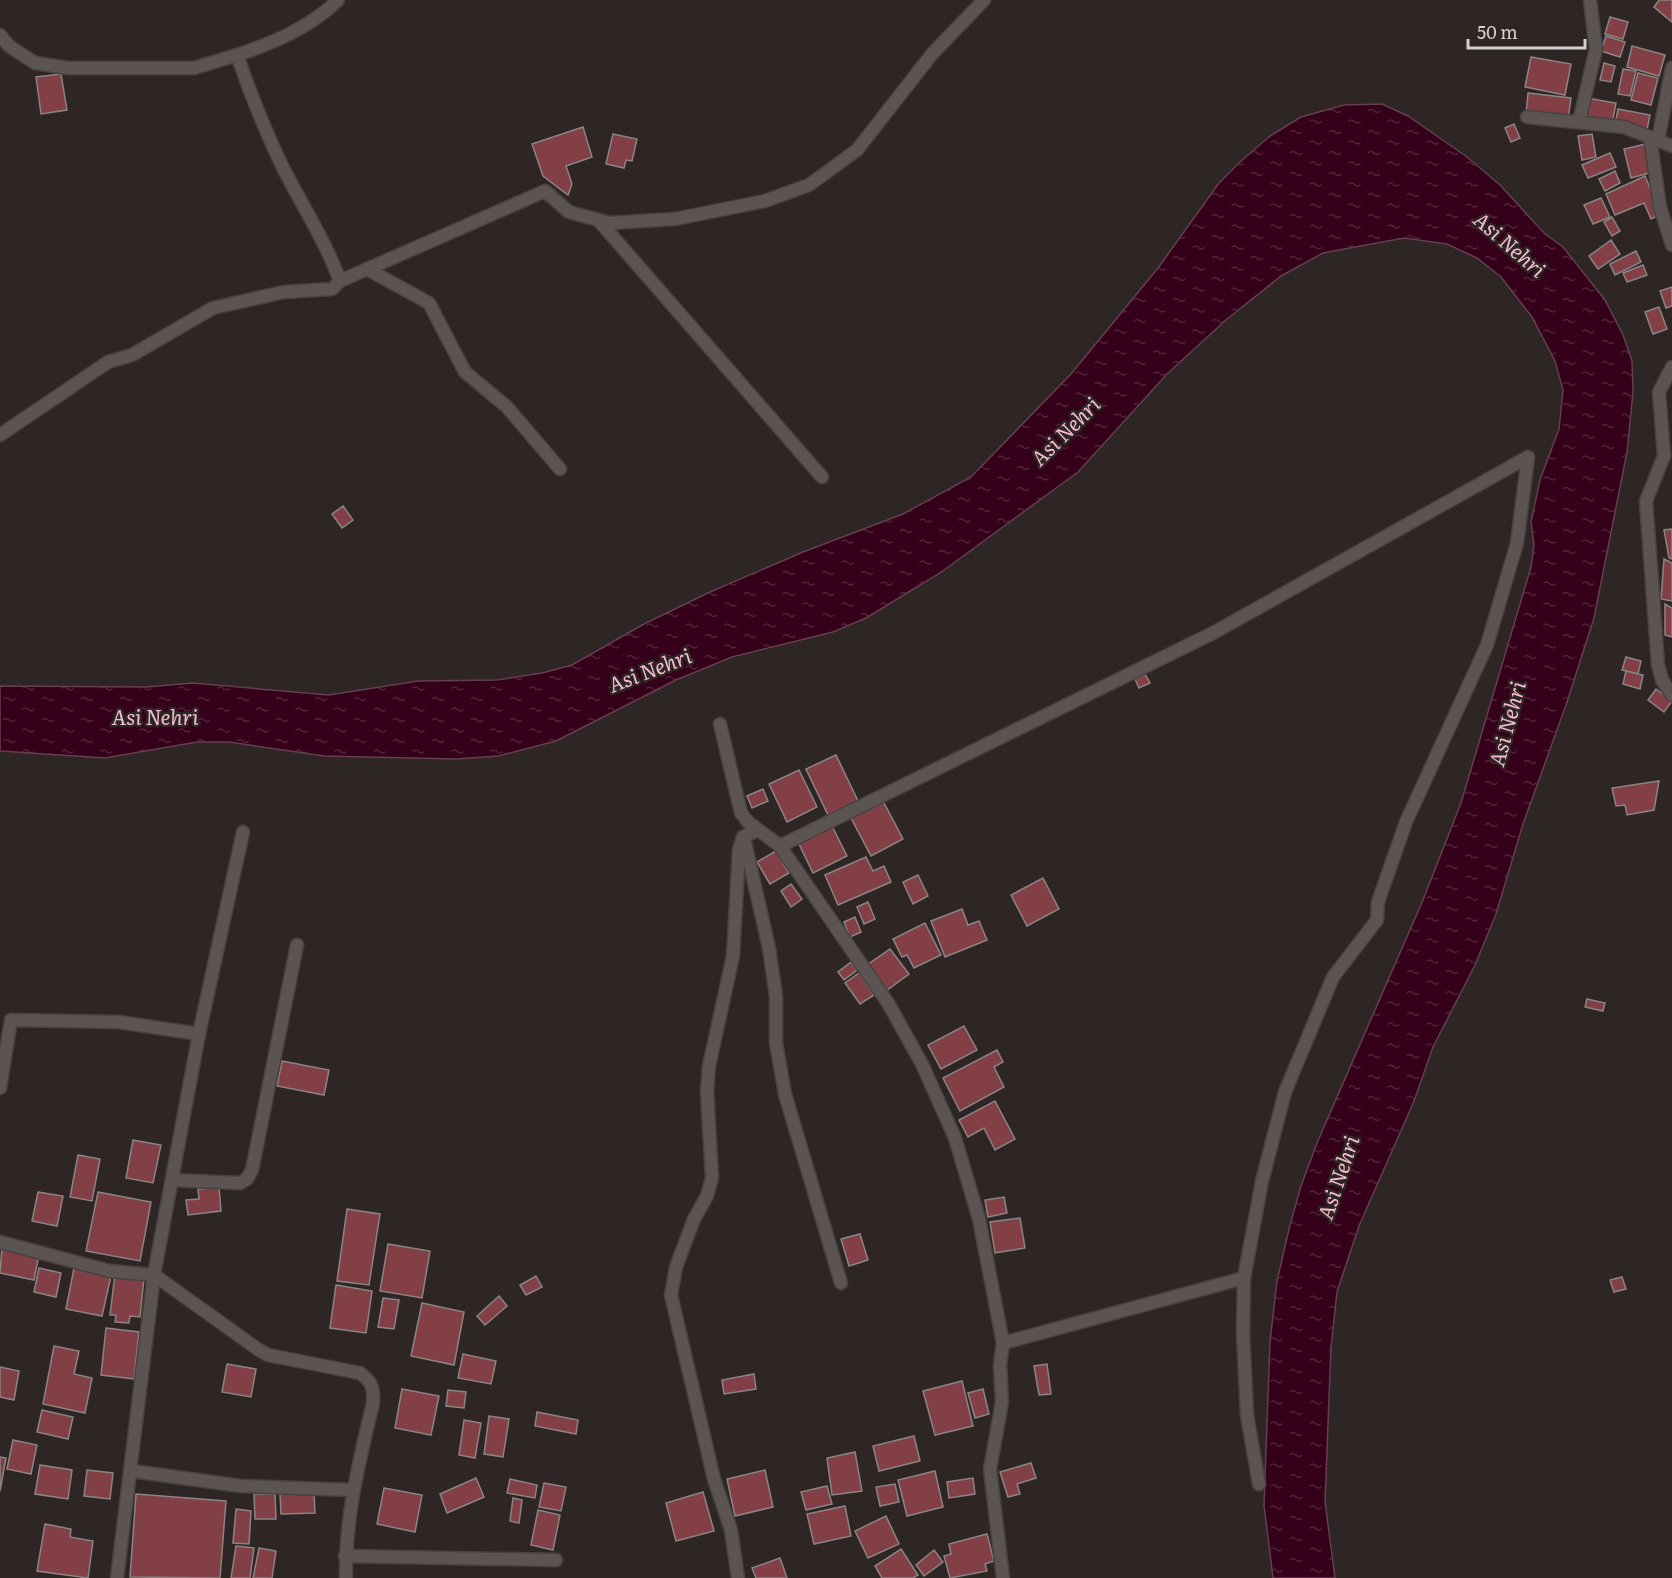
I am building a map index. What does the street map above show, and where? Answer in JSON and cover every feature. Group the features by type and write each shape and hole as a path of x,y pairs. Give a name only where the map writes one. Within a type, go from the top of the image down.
{"street":[{"path":"0,35 4,49 35,63 68,68 194,68 278,39 325,13 338,0"},
{"path":"0,435 108,362 132,355 213,308 284,292 332,289 340,281 544,190 568,212 600,222 675,219 765,201 809,185 856,150 932,54 984,0"},
{"path":"1579,122 1596,49 1590,0"},
{"path":"237,55 252,97 283,166 328,247 340,281"},
{"path":"1672,68 1654,138 1660,207 1672,245"},
{"path":"1527,117 1624,127 1672,146"},
{"path":"600,222 822,477"},
{"path":"367,269 429,303 465,372 507,407 560,469"},
{"path":"1672,368 1668,386 1659,392 1668,460 1646,501 1658,665 1662,680 1672,695"},
{"path":"780,846 1213,633 1528,457 1517,543 1487,645 1406,822 1378,902 1377,920 1333,977 1286,1092 1262,1181 1244,1278 1243,1334 1247,1415 1259,1484"},
{"path":"720,724 741,813 758,830 780,846 888,1003 922,1064 956,1138 979,1219 1003,1343 1000,1365 1002,1402 990,1469 1003,1578"},
{"path":"738,1578 731,1530 714,1479 671,1295 676,1267 694,1219 707,1196 712,1178 713,1160 706,1111 709,1066 733,956 739,850 743,837 758,830"},
{"path":"117,1578 132,1471 154,1275 199,1034 243,832"},
{"path":"743,837 769,948 776,996 776,1043 785,1094 841,1283"},
{"path":"172,1180 240,1183 248,1179 252,1170 297,945"},
{"path":"0,1088 6,1019 119,1022 199,1034"},
{"path":"0,1242 110,1271 154,1275 259,1350 268,1354 360,1373 370,1381 374,1390 373,1403 352,1490 345,1556 346,1578"},
{"path":"1003,1343 1244,1278"},
{"path":"132,1471 241,1486 352,1490"},
{"path":"345,1556 556,1560"}],"water":[{"name":"Asi Nehri","path":"1382,104 1408,116 1467,157 1500,185 1545,234 1563,247 1605,300 1623,335 1632,361 1633,392 1627,452 1594,618 1566,705 1523,824 1496,914 1475,965 1433,1047 1414,1101 1359,1226 1337,1292 1331,1347 1325,1502 1335,1578 1273,1578 1264,1505 1270,1342 1277,1281 1301,1186 1317,1143 1423,900 1461,803 1531,567 1534,545 1531,522 1540,480 1559,429 1563,390 1555,361 1532,317 1501,277 1477,258 1447,244 1404,238 1323,253 1281,276 1227,319 1167,374 1078,472 940,573 866,618 833,632 732,657 676,680 556,741 498,756 456,759 324,756 229,742 197,742 105,758 0,751 0,686 146,687 193,683 329,695 418,681 497,680 542,673 572,665 644,624 710,592 803,552 903,514 971,477 1071,374 1158,268 1219,183 1270,136 1301,117 1344,105"}],"building":[{"path":"1659,0 1672,0 1672,22 1654,7"},
{"path":"1610,17 1628,22 1623,39 1605,34"},
{"path":"1606,36 1625,42 1620,57 1601,51"},
{"path":"1632,46 1665,55 1659,76 1627,67"},
{"path":"1531,57 1571,64 1565,95 1525,87"},
{"path":"1604,63 1615,66 1611,82 1600,80"},
{"path":"1623,69 1636,71 1630,96 1618,94"},
{"path":"1638,73 1658,78 1651,105 1631,100"},
{"path":"61,74 67,110 41,114 36,77"},
{"path":"1528,93 1571,98 1568,119 1526,114"},
{"path":"1587,98 1616,103 1612,124 1583,120"},
{"path":"1618,109 1650,115 1647,130 1615,124"},
{"path":"1514,124 1520,138 1511,142 1505,128"},
{"path":"583,127 592,157 566,166 572,184 568,195 543,176 532,144"},
{"path":"613,134 637,139 632,161 626,160 624,168 606,164"},
{"path":"1592,134 1596,157 1582,160 1578,136"},
{"path":"1646,144 1653,172 1631,178 1624,149"},
{"path":"1610,153 1616,167 1588,178 1582,165"},
{"path":"1615,171 1620,183 1605,191 1599,179"},
{"path":"1645,176 1661,214 1651,219 1644,203 1615,215 1606,194"},
{"path":"1601,198 1610,217 1593,224 1584,205"},
{"path":"1612,217 1620,231 1612,236 1604,222"},
{"path":"1611,240 1620,254 1598,269 1589,256"},
{"path":"1636,251 1641,262 1615,275 1610,264"},
{"path":"1643,265 1647,275 1627,282 1623,273"},
{"path":"1672,287 1672,306 1666,308 1660,291"},
{"path":"1659,307 1667,329 1653,334 1645,312"},
{"path":"343,506 353,520 342,528 332,514"},
{"path":"1672,529 1672,559 1669,558 1664,530"},
{"path":"1664,559 1672,563 1672,601 1661,599"},
{"path":"1665,604 1672,608 1672,637 1665,635"},
{"path":"1626,657 1641,661 1638,674 1622,670"},
{"path":"1626,671 1643,675 1640,689 1623,684"},
{"path":"1145,674 1150,683 1139,688 1135,679"},
{"path":"1656,689 1672,701 1664,712 1648,700"},
{"path":"836,755 858,801 828,815 806,769"},
{"path":"799,770 817,807 787,822 769,784"},
{"path":"1659,781 1654,810 1627,815 1625,805 1616,806 1612,788"},
{"path":"763,789 768,801 752,808 747,796"},
{"path":"883,801 903,839 871,856 851,818"},
{"path":"832,826 847,856 813,873 798,842"},
{"path":"776,851 789,873 770,884 757,862"},
{"path":"866,857 873,871 884,866 891,882 838,905 825,875"},
{"path":"918,875 928,896 913,904 903,882"},
{"path":"1043,878 1059,909 1027,926 1011,895"},
{"path":"791,884 802,899 791,907 781,891"},
{"path":"868,902 875,919 864,924 857,907"},
{"path":"962,909 968,925 979,921 987,940 945,957 931,921"},
{"path":"855,917 861,932 850,937 844,922"},
{"path":"925,923 941,955 914,968 907,955 902,957 893,939"},
{"path":"890,949 909,974 886,991 867,965"},
{"path":"851,962 857,970 844,980 838,972"},
{"path":"859,973 874,995 860,1004 845,983"},
{"path":"1587,999 1605,1003 1603,1011 1585,1007"},
{"path":"964,1026 977,1050 941,1069 928,1045"},
{"path":"997,1050 1003,1062 994,1067 1004,1087 960,1111 943,1078"},
{"path":"282,1061 329,1070 324,1095 277,1086"},
{"path":"995,1101 1015,1139 995,1150 984,1128 968,1137 959,1120"},
{"path":"133,1140 161,1145 153,1183 126,1178"},
{"path":"78,1155 100,1159 92,1201 70,1197"},
{"path":"219,1187 221,1211 188,1215 186,1200 199,1199 198,1189"},
{"path":"38,1192 63,1196 57,1226 32,1221"},
{"path":"98,1192 151,1202 140,1261 86,1251"},
{"path":"1004,1197 1007,1213 988,1217 985,1200"},
{"path":"347,1209 380,1214 369,1285 337,1281"},
{"path":"1020,1218 1025,1248 995,1253 990,1222"},
{"path":"860,1234 868,1260 849,1266 841,1239"},
{"path":"388,1244 430,1251 422,1298 380,1291"},
{"path":"2,1247 39,1254 34,1280 0,1273"},
{"path":"39,1268 61,1273 56,1297 34,1292"},
{"path":"74,1268 111,1276 102,1316 66,1309"},
{"path":"115,1274 144,1278 140,1317 130,1316 129,1323 115,1322 116,1315 110,1315"},
{"path":"536,1276 542,1287 526,1295 520,1285"},
{"path":"1622,1277 1626,1289 1614,1292 1610,1280"},
{"path":"336,1285 372,1291 366,1333 330,1328"},
{"path":"499,1296 507,1306 485,1325 477,1316"},
{"path":"383,1298 399,1300 394,1329 378,1327"},
{"path":"422,1303 464,1312 454,1365 411,1356"},
{"path":"106,1328 139,1332 134,1379 101,1375"},
{"path":"54,1346 79,1351 74,1374 92,1378 85,1413 43,1404"},
{"path":"463,1354 496,1361 491,1384 458,1378"},
{"path":"227,1364 256,1369 251,1397 222,1392"},
{"path":"1047,1364 1051,1394 1039,1395 1034,1366"},
{"path":"0,1367 19,1371 14,1400 0,1397"},
{"path":"754,1374 756,1389 724,1394 722,1380"},
{"path":"962,1381 973,1426 935,1435 923,1391"},
{"path":"402,1389 439,1396 431,1435 395,1428"},
{"path":"983,1389 989,1414 975,1418 968,1393"},
{"path":"448,1390 466,1392 464,1408 446,1406"},
{"path":"42,1410 73,1417 68,1439 37,1432"},
{"path":"537,1412 578,1420 576,1434 535,1426"},
{"path":"489,1416 509,1419 503,1457 484,1454"},
{"path":"464,1420 481,1423 475,1458 459,1455"},
{"path":"914,1436 920,1461 879,1471 873,1446"},
{"path":"13,1440 37,1445 31,1474 7,1469"},
{"path":"855,1452 862,1491 832,1495 827,1458"},
{"path":"0,1457 6,1458 0,1491"},
{"path":"1031,1463 1036,1478 1017,1484 1020,1494 1008,1497 1000,1472"},
{"path":"40,1465 72,1470 68,1499 35,1494"},
{"path":"87,1470 113,1473 110,1499 84,1496"},
{"path":"765,1470 773,1507 735,1516 727,1479"},
{"path":"935,1471 943,1507 907,1516 898,1480"},
{"path":"476,1478 484,1497 447,1513 440,1494"},
{"path":"973,1478 975,1494 949,1498 947,1482"},
{"path":"510,1479 537,1485 535,1498 507,1493"},
{"path":"544,1483 566,1487 561,1511 539,1507"},
{"path":"895,1484 899,1502 880,1506 876,1487"},
{"path":"827,1486 832,1504 806,1510 801,1492"},
{"path":"384,1488 422,1495 415,1532 377,1524"},
{"path":"314,1492 315,1513 281,1514 280,1494"},
{"path":"703,1492 714,1531 676,1541 666,1503"},
{"path":"136,1494 226,1501 220,1578 130,1577"},
{"path":"254,1494 275,1494 276,1519 255,1519"},
{"path":"513,1498 522,1500 519,1523 510,1521"},
{"path":"845,1506 851,1536 814,1544 807,1514"},
{"path":"236,1509 251,1511 249,1544 233,1543"},
{"path":"538,1510 560,1515 553,1550 531,1545"},
{"path":"886,1516 899,1544 868,1558 855,1531"},
{"path":"45,1524 71,1529 70,1537 93,1541 88,1578 37,1571"},
{"path":"987,1534 994,1561 985,1564 987,1571 950,1578 944,1556 951,1554 949,1544"},
{"path":"236,1546 254,1548 250,1578 231,1578"},
{"path":"259,1548 276,1551 272,1578 253,1578"},
{"path":"901,1549 918,1575 913,1578 882,1578 875,1566"},
{"path":"934,1550 943,1562 924,1576 916,1565"},
{"path":"780,1558 787,1578 756,1578 752,1568"}]}
